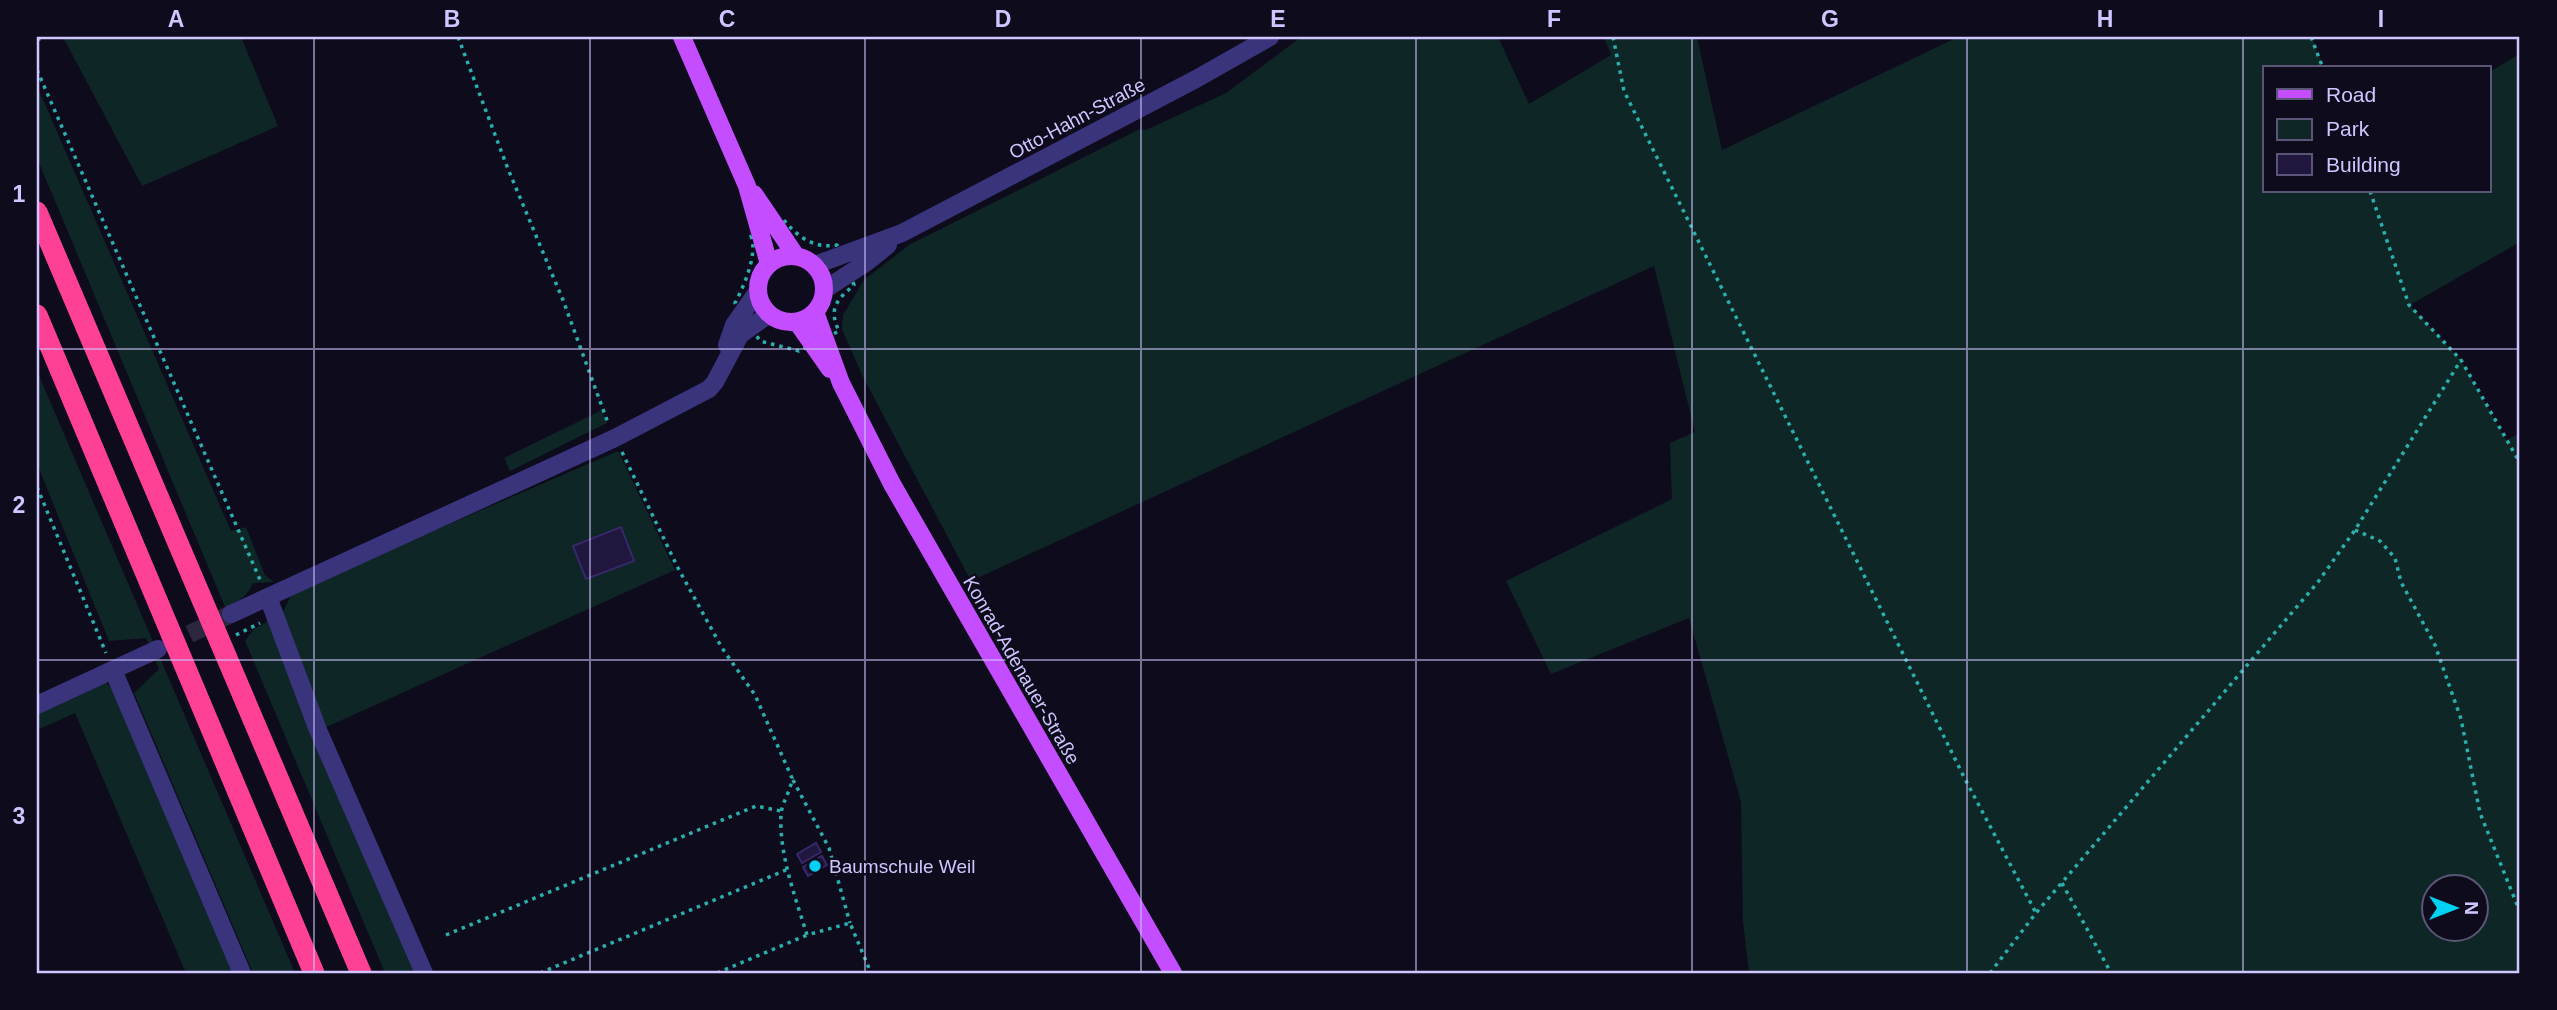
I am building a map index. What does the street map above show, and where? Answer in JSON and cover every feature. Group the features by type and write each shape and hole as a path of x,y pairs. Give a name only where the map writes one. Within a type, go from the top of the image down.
{"highway":[{"path":"37,212 361,973"},
{"path":"37,316 314,973"}],"main road":[{"path":"681,37 747,186 769,264"},
{"path":"747,186 796,256"},
{"path":"785,256 796,256 815,265 821,274 824,290 815,312 797,322 787,322 769,314 760,300 759,281 769,264 785,256"},
{"name":"Konrad-Adenauer-Straße","path":"815,312 841,383 892,484 1173,973"},
{"name":"Konrad-Adenauer-Straße","path":"797,322 841,383"}],"street":[{"name":"Otto-Hahn-Straße","path":"815,265 902,233 1196,79 1270,37"},
{"name":"Otto-Hahn-Straße","path":"824,290 867,262 902,233"},
{"path":"723,365 734,325 758,291"},
{"path":"231,614 615,438 709,389 740,335 769,314"},
{"path":"268,597 318,730 424,973"},
{"path":"37,705 158,649"},
{"path":"113,670 242,973"}],"path":[{"path":"37,40 44,37"},
{"path":"458,37 615,438 703,614 722,648 755,695 792,778 829,848 850,923 871,973"},
{"path":"1613,37 1624,91 1965,779 2036,913"},
{"path":"2311,37 2322,66"},
{"path":"37,70 268,597"},
{"path":"2370,192 2409,304 2461,359 2520,463"},
{"path":"781,221 784,220 793,232 811,243 827,247 837,245 839,249"},
{"path":"737,306 753,257 754,244 751,236 755,233"},
{"path":"834,334 839,331 833,318 835,304 854,285 852,279"},
{"path":"755,333 760,341 799,351 809,346"},
{"path":"1990,973 2036,913 2318,582 2355,530 2461,359"},
{"path":"37,487 113,670"},
{"path":"2355,530 2380,541 2395,558 2401,582 2435,645 2461,719 2480,813 2520,912"},
{"path":"221,642 275,616"},
{"path":"792,778 792,789 781,811 786,870 807,935"},
{"path":"446,935 756,806 781,811"},
{"path":"540,973 786,870"},
{"path":"2062,883 2111,973"},
{"path":"717,973 807,935 850,923"}],"green space":[{"path":"63,37 241,37 278,126 142,186"},
{"path":"1301,37 1498,37 1529,104 1611,55 1604,37 1697,37 1722,150 1958,37 2312,37 2323,66 2263,66 2263,192 2490,192 2490,71 2520,54 2520,242 2410,305 2461,360 2506,440 2520,433 2520,973 1749,973 1743,922 1741,802 1689,618 1551,674 1506,581 1672,499 1670,443 1695,432 1654,266 971,581 862,375 842,329 843,315 864,280 909,245 1140,129 1146,130 1226,93"},
{"path":"37,86 231,531 246,527 265,575 274,582 253,583 242,598 225,607 37,158"},
{"path":"37,371 295,973 253,973 134,693 159,669 146,638 109,641 37,464"},
{"path":"602,410 607,423 510,471 504,458"},
{"path":"618,451 675,570 322,729 281,617 292,592"},
{"path":"270,620 415,973 385,973 245,641 254,629"},
{"path":"106,683 112,688 237,973 186,973 75,713 37,730 37,711 95,684"}],"building":[{"path":"621,527 634,561 586,579 573,546"},
{"path":"816,843 821,852 802,863 797,854"},
{"name":"Baumschule Weil","path":"822,856 827,865 808,876 803,867"}],"tunnel":[{"path":"165,646 231,614"}],"place":[{"name":"Baumschule Weil","path":"815,866"}]}
